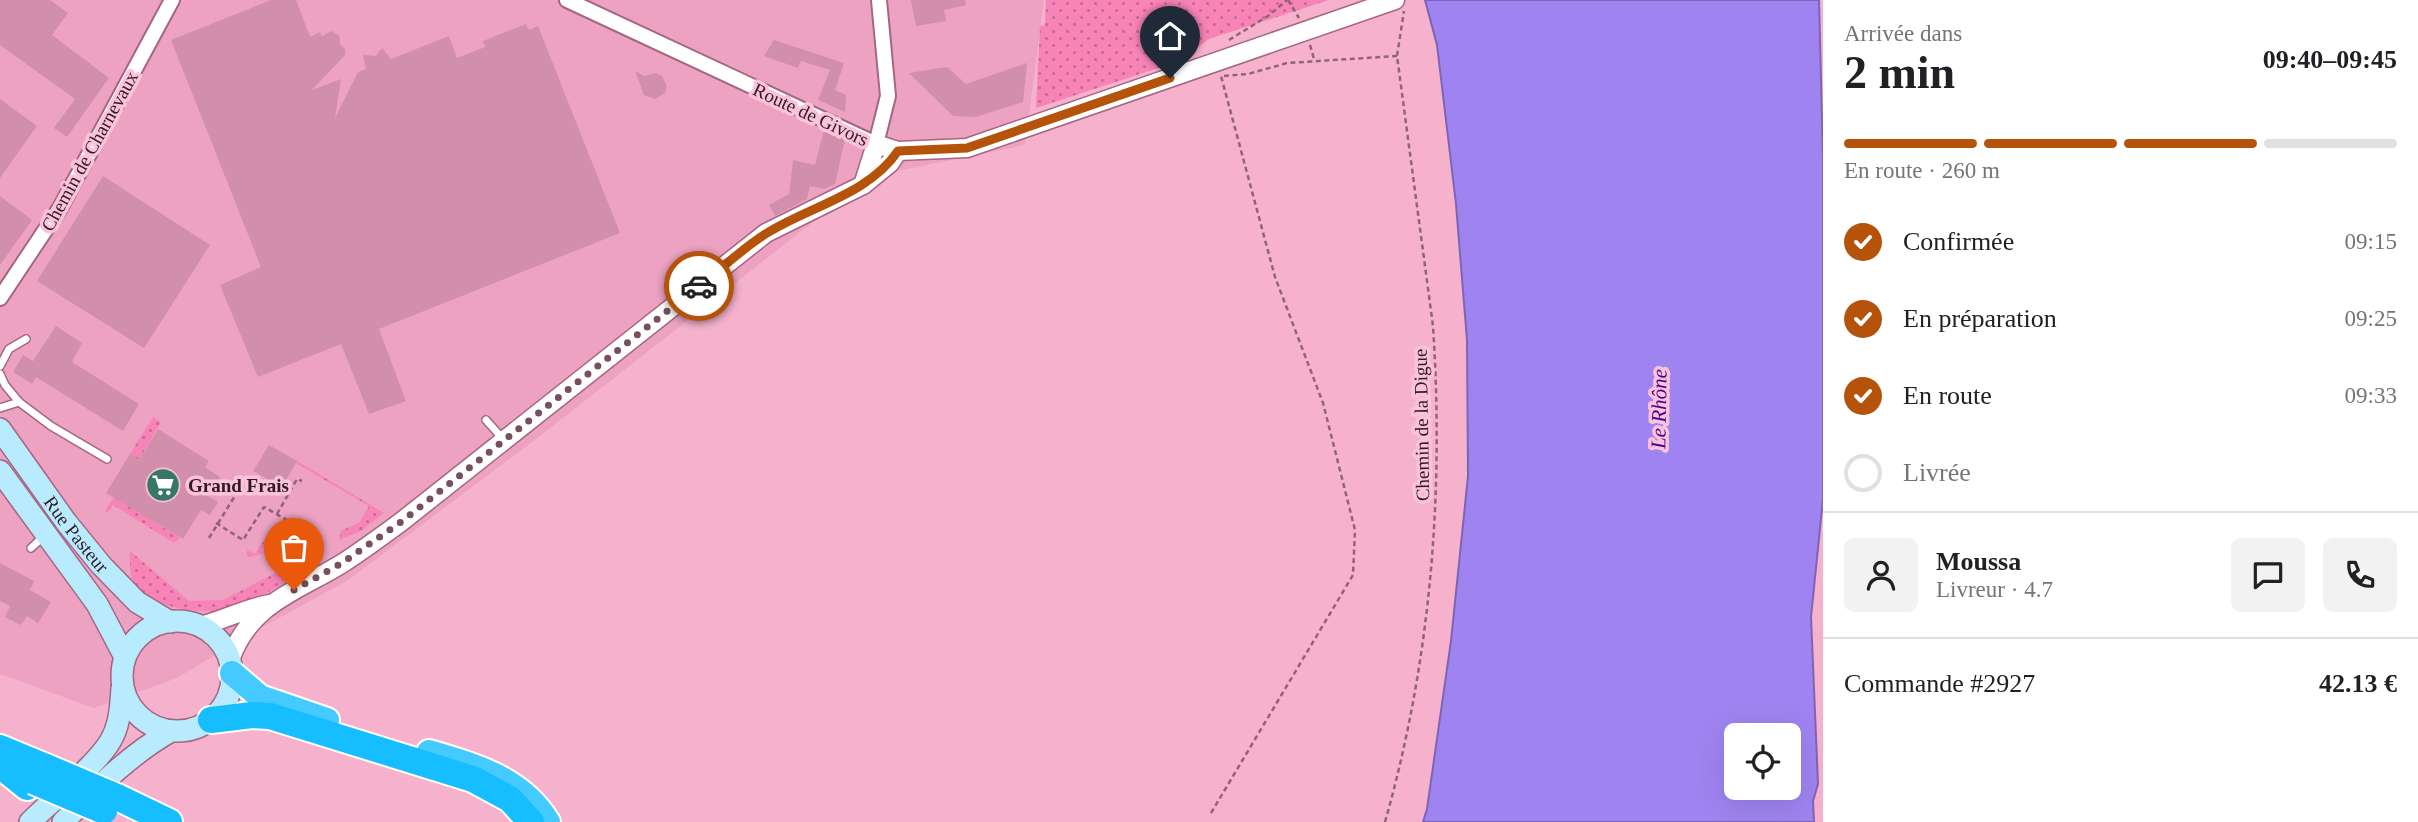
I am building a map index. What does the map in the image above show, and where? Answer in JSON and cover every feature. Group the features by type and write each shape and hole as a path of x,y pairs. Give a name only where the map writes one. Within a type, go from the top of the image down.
{"highway":[{"path":"231,667 254,694 278,705 495,774 533,800 548,822"},
{"path":"211,720 252,715 270,716 455,773 486,785 510,799 531,822"},
{"path":"2,762 108,814 169,822"}],"main road":[{"name":"Rue Pasteur","path":"0,429 66,522 127,593 170,622"},
{"name":"Rue Pasteur","path":"0,471 38,541 97,604 125,657"},
{"path":"170,622 186,622 200,626 215,636 231,667 228,699 211,720 197,728 171,731 154,727 139,717 129,703 122,676 125,657 143,633 170,622"},
{"path":"30,822 94,762 110,743 117,728 123,686"},
{"path":"63,822 124,762 171,731"}],"street":[{"name":"Chemin de Charnevaux","path":"0,298 60,208 172,0"},
{"name":"Route de Givors","path":"567,0 876,144 898,151 967,148 1217,70 1390,2"},
{"path":"863,184 888,96 879,0"},
{"path":"231,667 238,638 270,604 342,563 401,522 766,233 863,184 890,163 898,151"},
{"path":"200,626 229,618 250,608 270,604"}],"lane":[{"path":"0,366 9,349 26,339"},
{"path":"0,374 19,402 51,426 107,459"},
{"path":"0,408 19,402"},
{"path":"486,420 504,441"},
{"path":"38,541 66,522"}],"path":[{"path":"1211,813 1353,575 1355,530 1323,403 1275,277 1217,70 1218,47 1268,16 1288,0 1299,19"},
{"name":"Chemin de la Digue","path":"1385,822 1414,700 1423,648 1430,594 1436,503 1436,377 1433,326 1397,56 1404,25"},
{"path":"1309,42 1314,61"},
{"path":"1217,70 1248,74 1287,63 1397,56"},
{"path":"277,514 297,479 302,481"},
{"path":"287,487 291,489"},
{"path":"209,538 236,494"},
{"path":"216,523 243,540 264,507 308,532 322,549"}],"shaded area":[{"path":"0,0 1044,0 1025,145 897,171 822,215 531,443 347,581 251,633 177,678 94,708 0,674"},
{"path":"1046,0 1329,0 1209,39 1180,61 1036,108 1040,26 1045,25"},
{"path":"153,417 161,422 139,460 130,454"},
{"path":"297,461 384,513 361,531 339,540 341,531 360,522 369,506 296,463"},
{"path":"114,497 180,538 174,543 113,505 108,513 105,511"},
{"path":"288,523 296,528 261,549 263,553 252,557 247,555 247,550 255,554 273,527 283,532"},
{"path":"130,551 189,601 223,600 299,561 301,568 300,575 229,613 212,616 210,611 169,606 141,591 131,576"}],"water":[{"name":"Le Rhône","path":"1425,0 1819,0 1823,159 1823,499 1811,617 1818,784 1813,801 1814,822 1423,822 1451,641 1468,476 1467,340 1456,204 1437,45"}],"building":[{"path":"0,0 50,0 68,13 52,35 109,78 67,137 54,128 75,99 0,45"},
{"path":"271,0 296,0 310,37 320,32 322,36 331,31 339,35 345,55 312,90 341,79 335,118 358,72 366,69 363,55 376,56 382,48 391,59 449,36 457,58 485,47 483,41 526,24 529,30 538,26 620,233 379,329 406,401 369,414 341,344 258,377 220,285 261,267 171,40"},
{"path":"911,0 965,0 966,5 944,10 946,21 916,26"},
{"path":"774,40 844,63 835,90 846,95 845,112 818,100 830,70 801,61 798,68 764,56"},
{"path":"1027,63 1023,102 976,117 953,116 909,73 947,67 966,84"},
{"path":"635,71 644,76 655,73 662,76 667,86 665,93 655,99 644,95"},
{"path":"0,99 37,126 0,178"},
{"path":"824,130 845,140 835,184 824,189 810,186 807,199 775,216 769,205 789,194 793,160 815,165"},
{"path":"103,176 210,245 144,348 37,281"},
{"path":"0,196 32,220 0,265"},
{"path":"56,326 82,343 72,362 139,404 123,431 36,377 32,384 13,372 23,355 33,361"},
{"name":"Grand Frais","path":"158,429 209,461 205,467 220,477 208,496 218,502 210,515 201,510 183,539 106,493 130,454 139,460"},
{"path":"269,445 297,461 282,487 253,471"},
{"path":"0,563 34,581 30,590 51,602 38,623 27,616 21,625 5,617 10,606 0,601"}],"way so far":[{"path":"294,590 342,563 401,522 699,286"}],"place":[{"name":"Grand Frais","path":"163,485"}],"route":[{"path":"699,286 766,233 863,184 890,163 898,151 967,148 1170,78"}]}
